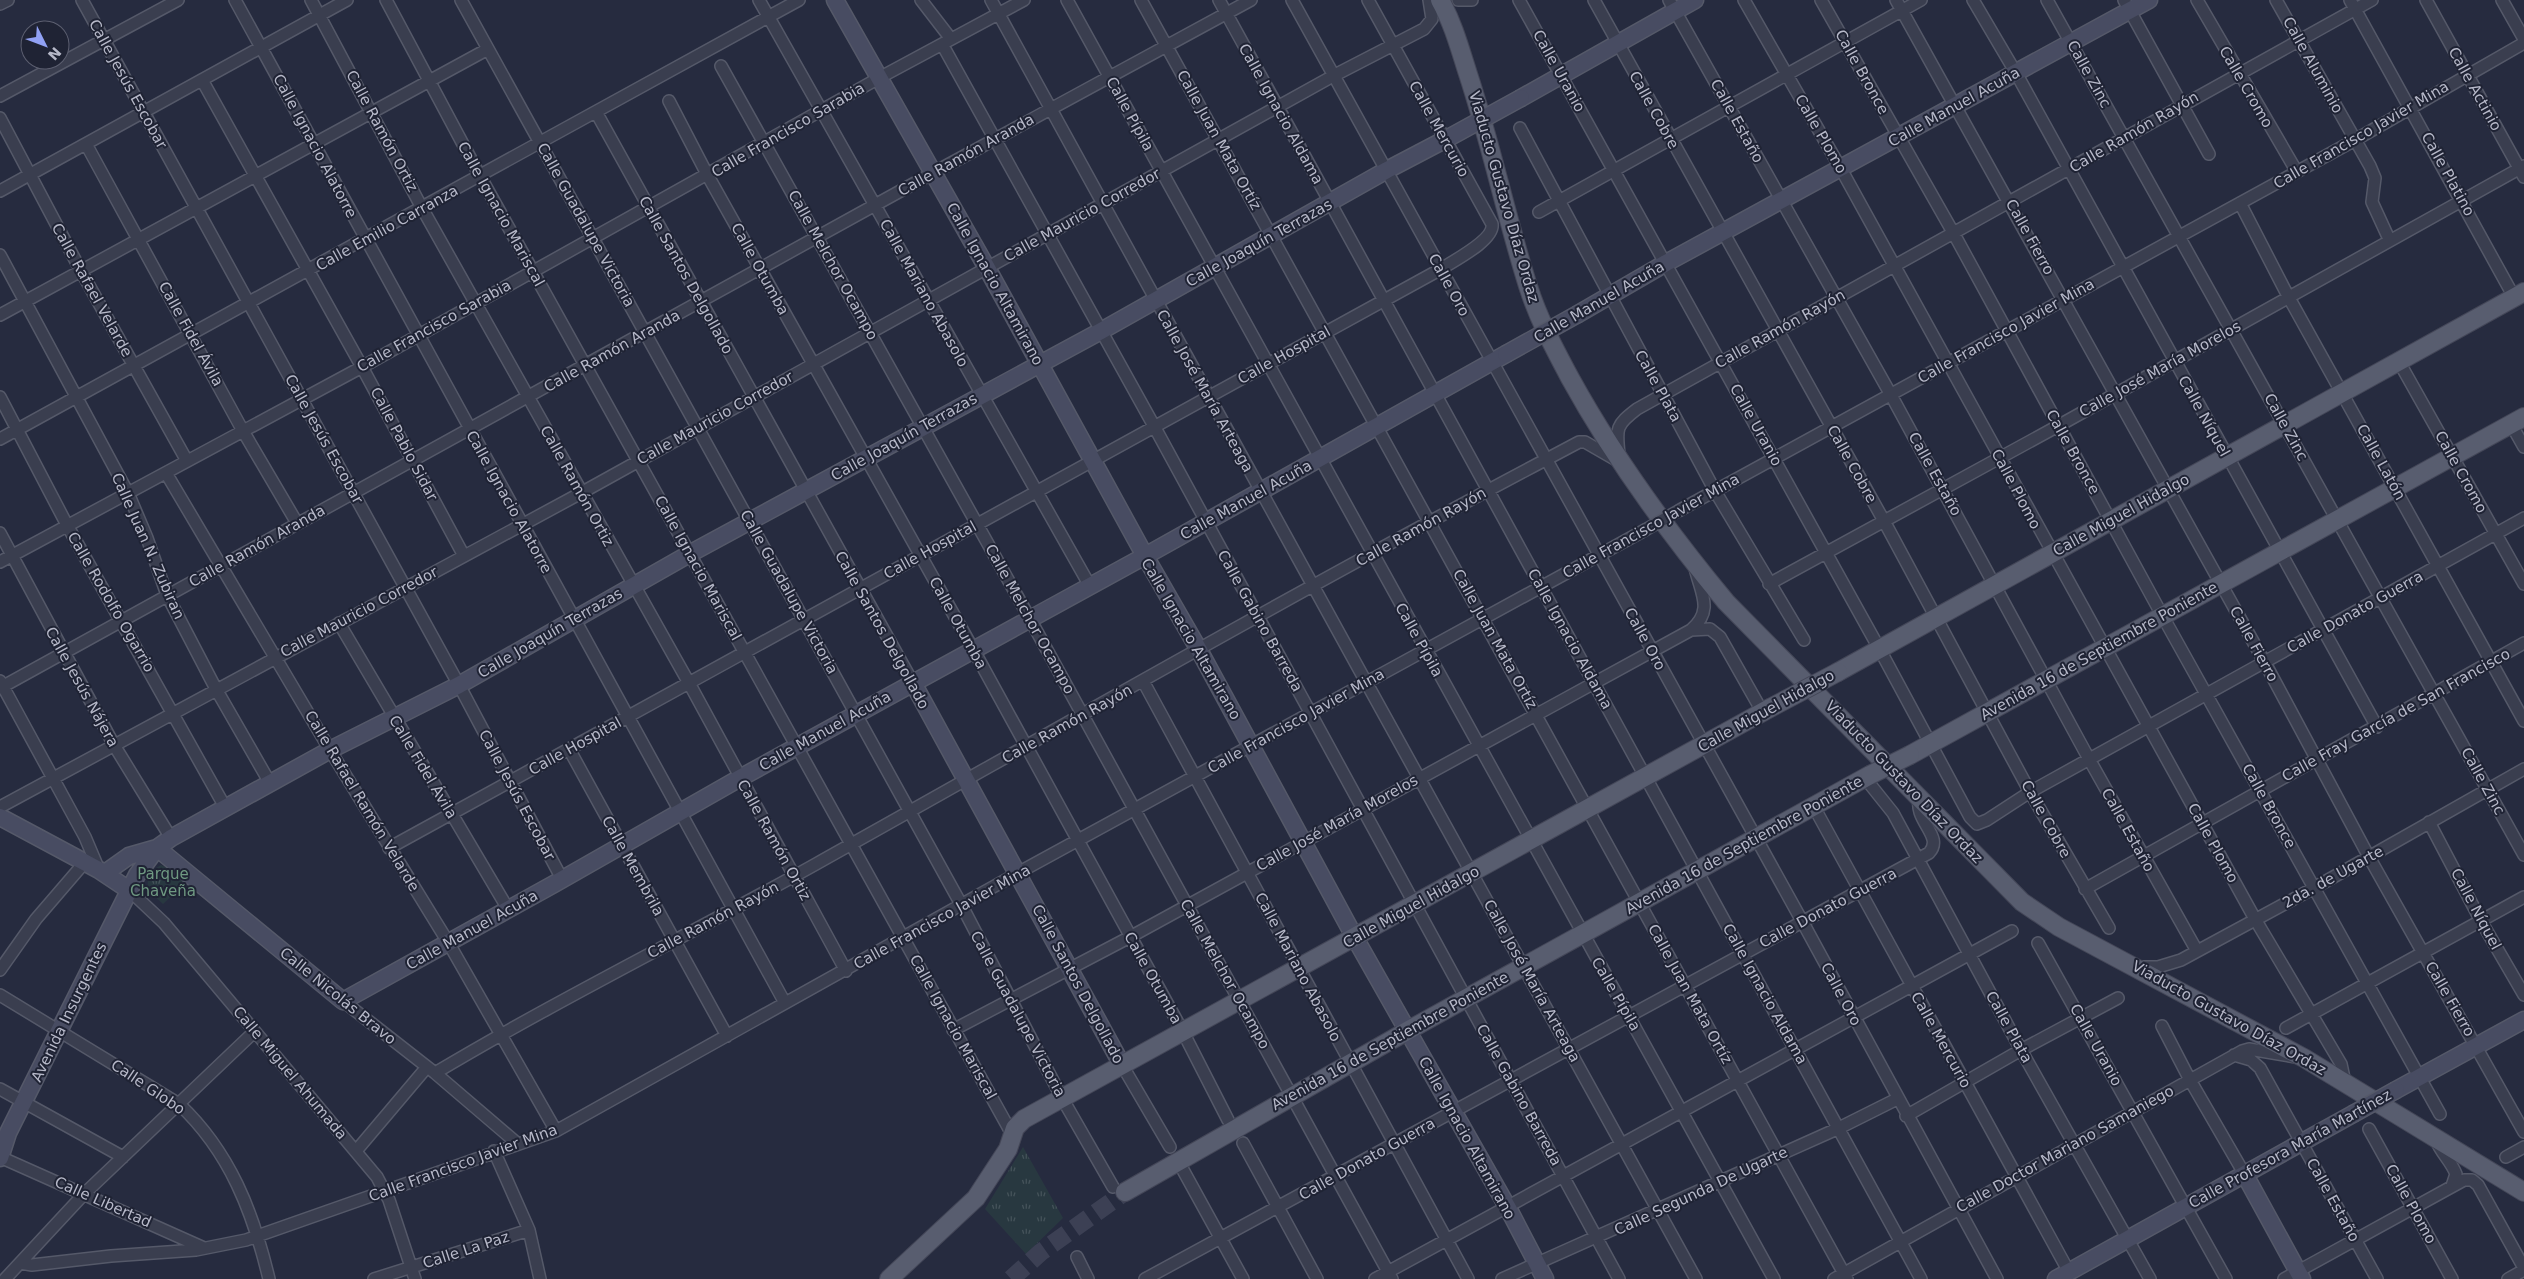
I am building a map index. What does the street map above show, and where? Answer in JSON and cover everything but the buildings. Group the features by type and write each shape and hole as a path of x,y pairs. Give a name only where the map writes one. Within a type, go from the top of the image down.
{"main road":[{"name":"Viaducto Gustavo Díaz Ordaz","path":"1440,0 1454,32 1478,106 1528,287 1540,319 1584,402 1620,461 1695,564 1726,602 2022,902 2059,927 2304,1058 2524,1192"},
{"name":"Calle Miguel Hidalgo","path":"1012,1134 1024,1119 1645,777 1880,650 2168,490 2284,423 2519,294"},
{"name":"Avenida 16 de Septiembre Poniente","path":"1119,1189 1351,1064 1581,934 1756,840 1868,776 1988,713 2220,583 2518,420"},
{"path":"889,1279 976,1198 1008,1149 1012,1134"}],"street":[{"path":"0,4 8,0"},
{"name":"Calle Jesús Escobar","path":"82,0 303,399 562,879"},
{"path":"0,96 178,0"},
{"name":"Calle Ignacio Alatorre","path":"235,0 315,143 417,336 629,716 785,1003"},
{"name":"Calle Ramón Ortiz","path":"312,0 422,208 689,683 846,971"},
{"path":"0,191 347,0"},
{"name":"Calle Ignacio Mariscal","path":"386,0 480,176 1012,1134"},
{"name":"Calle Guadalupe Victoria","path":"461,0 962,906 1062,1098 1119,1189"},
{"name":"Calle Mariano Abasolo","path":"759,0 1090,586"},
{"name":"Calle Emilio Carranza","path":"0,439 74,397 249,304 799,0"},
{"name":"Calle Ignacio Altamirano","path":"835,0 987,268 1092,461 1252,746 1355,938 1508,1208 1545,1279"},
{"name":"Calle Gabino Barreda","path":"921,0 947,42 995,139 1047,236 1154,426 1464,999 1564,1176 1619,1279"},
{"name":"Calle José María Arteaga","path":"991,0 1101,205 1473,873 1696,1279"},
{"name":"Calle Francisco Sarabia","path":"0,562 303,399 648,206 708,176 821,110 1024,0"},
{"name":"Calle Pípila","path":"1067,0 1424,650 1774,1279"},
{"name":"Calle Juan Mata Ortíz","path":"1141,0 1846,1276"},
{"name":"Calle Ignacio Aldama","path":"1219,0 1276,108 1384,300 1697,872 1744,954 1837,1129 1921,1279"},
{"name":"Calle Ramón Aranda","path":"1,685 63,653 528,398 759,268 1251,0"},
{"name":"Calle Oro","path":"1292,0 1441,269 1499,359 1547,459 1997,1279"},
{"name":"Calle Mercurio","path":"1368,0 1447,139 1492,224 1490,233 1469,252"},
{"name":"Calle Mauricio Corredor","path":"1,818 52,779 405,586 698,429 1333,76 1428,26 1432,19 1429,0"},
{"path":"1458,0 1472,0"},
{"name":"Calle Uranio","path":"1520,0 1880,650 1970,817 1977,824"},
{"name":"Calle Cobre","path":"1594,0 1884,521 2030,792 2109,928"},
{"name":"Calle Joaquín Terrazas","path":"129,890 137,874 157,848 225,807 330,750 459,685 750,521 1156,301 1387,170 1447,139 1560,74 1617,44 1672,5 1695,0"},
{"name":"Calle Plomo","path":"1744,0 1841,169 2255,919 2310,1015 2341,1064 2345,1083"},
{"name":"Calle Bronce","path":"1821,0 1954,234 2162,616 2262,791 2440,1114"},
{"path":"1539,212 1616,171 1844,41 1899,5 1921,0"},
{"name":"Calle Níquel","path":"1973,0 2016,73 2377,727"},
{"name":"Calle Zinc","path":"2048,0 2524,855"},
{"name":"Calle Manuel Acuña","path":"343,1001 740,778 1436,395 1666,263 2072,44 2127,5 2149,0"},
{"name":"Calle Cromo","path":"2197,0 2297,172"},
{"name":"Calle Aluminio","path":"2276,0 2375,178 2372,202 2389,240"},
{"name":"Calle Ramón Rayón","path":"1620,461 1616,432 1621,422 1637,409 2068,170 2298,40 2353,5 2372,0"},
{"name":"Calle Actinio","path":"2426,0 2522,170"},
{"path":"2502,0 2524,41"},
{"name":"Calle Estaño","path":"1672,5 1943,488 2089,759 2197,951"},
{"name":"Calle Fierro","path":"1899,5 2011,202 2115,394 2265,663 2369,857 2524,1132"},
{"path":"2127,5 2209,154"},
{"name":"Calle Platino","path":"2353,5 2461,199 2519,294"},
{"name":"Calle Francisco Javier Mina","path":"20,1263 32,1265 205,1248 258,1236 494,1151 556,1131 904,939 1018,873 2355,140 2524,41"},
{"path":"0,315 488,49"},
{"name":"Calle Melchor Ocampo","path":"721,66 1030,619 1390,1275"},
{"name":"Calle Pablo Sidar","path":"202,80 362,366 464,556"},
{"name":"Calle Otumba","path":"668,101 759,268 973,649 1183,1032 1228,1120"},
{"name":"Calle Santos Delgollado","path":"596,112 1018,873 1122,1065 1170,1147"},
{"name":"Calle Rafael Velarde","path":"0,118 81,271 187,461"},
{"name":"Calle Plata","path":"1520,128 1557,202 1715,491 1768,584 1804,640"},
{"name":"Calle Fidel Ávila","path":"86,144 243,431 297,523"},
{"name":"Calle José María Morelos","path":"1768,584 2174,362 2461,199 2522,170"},
{"name":"Calle Latón","path":"2240,203 2288,296 2524,721"},
{"name":"Calle Hospital","path":"389,848 1469,252"},
{"name":"Calle Juan N. Zubiran","path":"0,255 74,397 128,493 147,538 167,595 216,689 270,783"},
{"name":"Calle Cromo","path":"2398,360 2524,584"},
{"name":"Calle Rodolfo Ogarrio","path":"0,397 67,525 122,620 225,807"},
{"path":"2518,420 2524,447"},
{"name":"Calle Ramón Rayón","path":"356,1150 431,1070 501,1035 734,909 1488,490 1579,442 1585,442 1620,461"},
{"name":"Calle Rafael Ramón Velarde","path":"166,473 330,750 448,942 556,1131"},
{"name":"Calle Donato Guerra","path":"1977,824 1988,820 2030,792 2524,518"},
{"name":"Calle Jesús Nájera","path":"0,533 114,745 171,838"},
{"path":"1691,630 1701,620 1705,610 1695,564"},
{"name":"Calle Fidel Ávila","path":"339,623 393,718 508,909"},
{"path":"1691,630 1710,629 1720,636 1766,711"},
{"name":"Calle José María Morelos","path":"953,1030 1130,937 1419,777 1691,630"},
{"name":"Calle Fray García de San Francisco","path":"2085,889 2142,855 2262,791 2524,644"},
{"name":"Calle Mariano Abasolo","path":"1143,681 1468,1279"},
{"path":"1,685 94,853 96,868"},
{"name":"Calle Membrila","path":"569,749 727,1036"},
{"name":"2da. de Ugarte","path":"2136,967 2168,965 2197,951 2314,888 2524,769"},
{"name":"Calle Plata","path":"1868,776 1886,802 2021,1050 2150,1279"},
{"name":"Calle Donato Guerra","path":"1145,1279 1929,853 1934,844 1932,834 1918,809 1920,797"},
{"name":"Calle Mercurio","path":"1814,807 2017,1177 2062,1276"},
{"path":"1,818 96,868 129,890"},
{"name":"Calle Níquel","path":"2429,822 2524,996"},
{"path":"0,970 36,919 96,868 157,848"},
{"name":"Calle Nicolás Bravo","path":"157,848 343,1001 431,1070 518,1144"},
{"name":"Avenida Insurgentes","path":"0,1157 4,1137 25,1103 129,890"},
{"name":"Calle Miguel Ahumada","path":"129,890 164,923 254,1032 356,1150 386,1191 412,1267 414,1279"},
{"path":"2286,1028 2524,897"},
{"path":"1375,1279 1390,1275 1621,1144 2012,931"},
{"name":"Calle Uranio","path":"2038,943 2226,1279"},
{"name":"Calle Globo","path":"0,995 179,1104 211,1137 225,1161 258,1236 269,1279"},
{"path":"1906,1116 2021,1050 2118,998"},
{"name":"Calle Profesora María Martínez","path":"2062,1276 2524,1020"},
{"path":"2162,1026 2190,1080 2245,1174 2294,1276 2355,1239 2452,1186 2464,1180 2472,1180 2478,1185 2524,1269 2508,1279"},
{"path":"5,1279 84,1194 254,1032"},
{"name":"Calle Doctor Mariano Samaniego","path":"1834,1279 1846,1276 1900,1242 2234,1055 2249,1049 2282,1056 2304,1058"},
{"name":"Calle Estaño","path":"2234,1055 2251,1060 2260,1068 2378,1279"},
{"path":"0,1089 123,1157"},
{"name":"Calle Segunda De Ugarte","path":"1502,1279 1837,1129 1897,1099"},
{"name":"Calle Plomo","path":"2369,1129 2452,1279"},
{"path":"2436,1140 2440,1150 2453,1166 2456,1174 2452,1186"},
{"path":"1243,1143 1317,1279"},
{"path":"2506,1157 2524,1147"},
{"path":"494,1151 529,1230 540,1279"},
{"name":"Calle Libertad","path":"0,1157 205,1248"},
{"path":"1183,1170 1243,1279"},
{"name":"Calle La Paz","path":"374,1279 529,1230"},
{"path":"1077,1257 1088,1279"}],"green space":[{"name":"Parque Chaveña","path":"161,865 170,869 185,883 163,904 148,890 150,875"},
{"path":"1023,1147 1063,1218 1026,1254 985,1209"}],"tunnel":[{"path":"1011,1279 1041,1252 1125,1192"}]}
